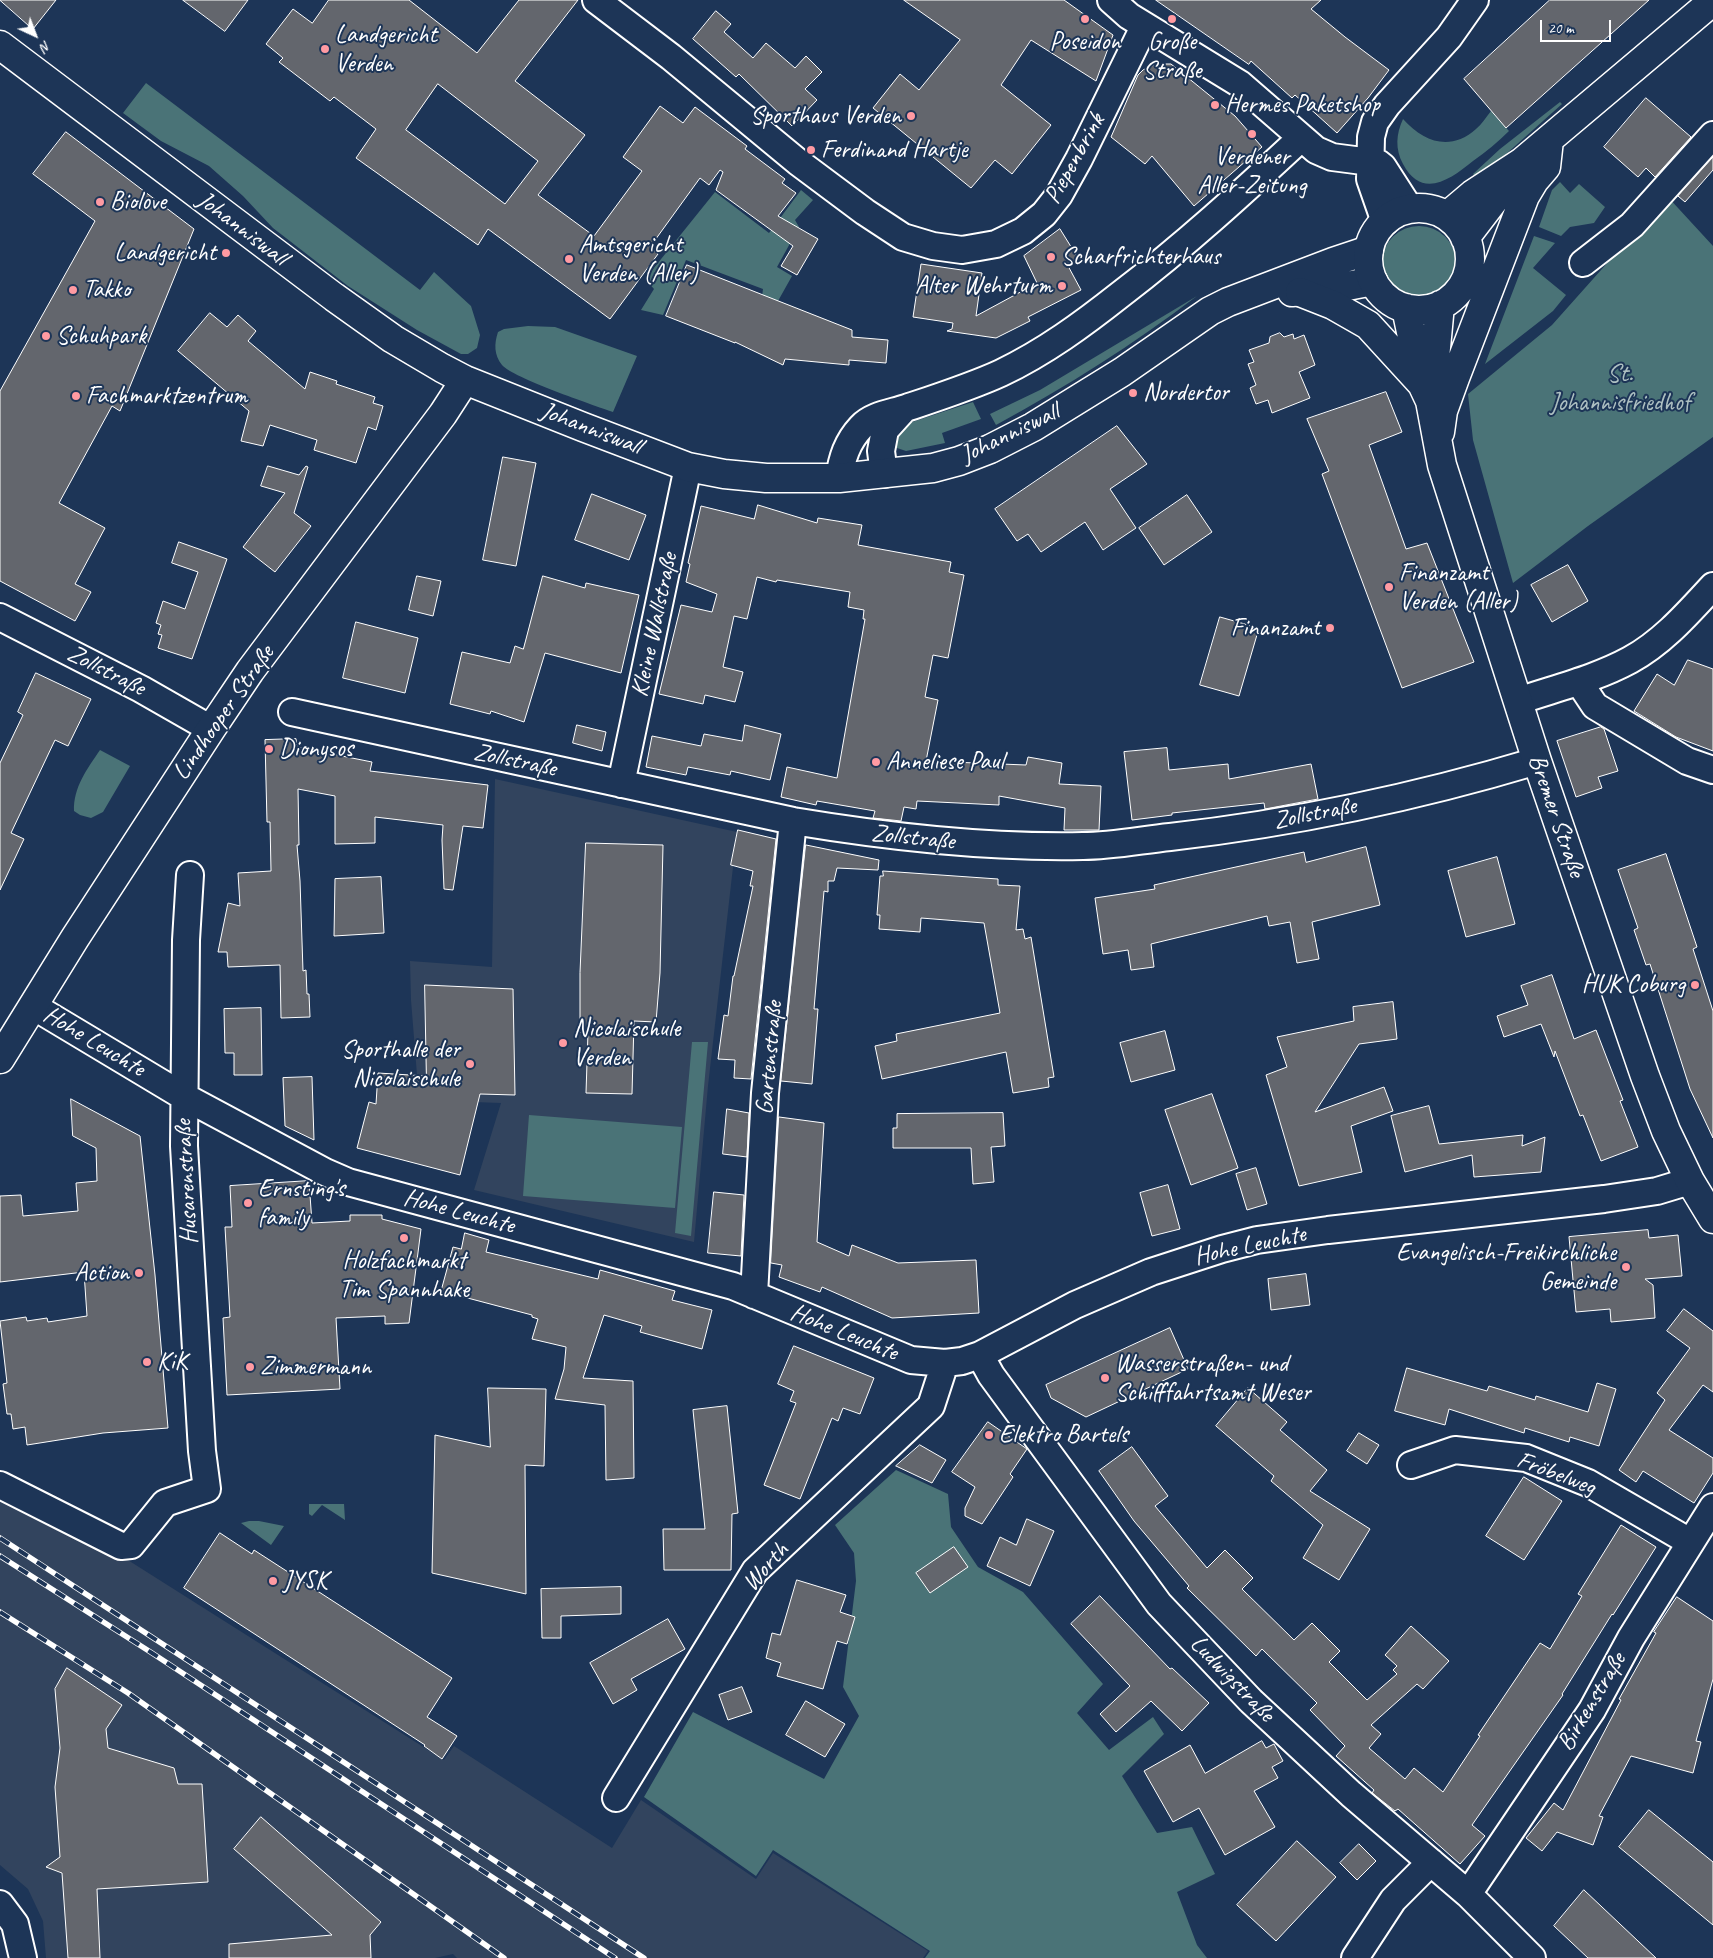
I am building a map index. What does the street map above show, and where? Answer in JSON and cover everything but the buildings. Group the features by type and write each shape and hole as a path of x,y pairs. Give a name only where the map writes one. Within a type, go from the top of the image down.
{"main road":[{"path":"1447,216 1473,194 1522,162 1713,1"},
{"name":"Johanniswall","path":"0,45 334,297 393,339 466,380 688,467 724,474 766,478 839,478 884,474 933,468 990,449 1076,402 1210,311 1245,295 1369,250"},
{"path":"1438,441 1444,411 1455,378 1519,211 1534,181 1546,167 1549,140"},
{"path":"1465,238 1522,162"},
{"path":"1410,209 1433,210 1447,216 1455,223 1465,238 1470,258 1467,277 1456,294 1440,305 1423,310 1398,305 1383,295 1373,281 1370,270 1369,250 1375,235 1385,222 1396,214 1410,209"},
{"name":"Johanniswall","path":"1245,295 1300,292 1373,281"},
{"path":"1300,292 1341,309 1368,325 1426,392"},
{"name":"Bremer Straße","path":"1426,392 1440,305"},
{"name":"Bremer Straße","path":"1406,308 1450,492 1537,761 1645,1076 1666,1131 1690,1181 1713,1219"},
{"name":"Lindhooper Straße","path":"0,1059 75,938 256,663 443,414 466,380"}],"street":[{"name":"Piepenbrink","path":"596,0 671,57 798,162 865,212 903,237 933,246 962,250 996,244 1023,231 1044,214 1059,195 1079,159 1145,27"},
{"path":"1111,0 1145,27 1240,84 1322,154 1371,162 1383,167 1410,209"},
{"path":"1385,222 1371,186 1371,138 1375,122 1449,37 1475,0"},
{"path":"1584,263 1632,225 1713,135"},
{"path":"839,478 843,456 850,440 862,425 872,418 904,409 1000,373 1051,345 1098,312 1205,227 1301,138"},
{"path":"884,474 881,451 885,430 904,409"},
{"name":"Kleine Wallstraße","path":"621,784 688,467"},
{"path":"1518,700 1579,682 1631,659 1678,624 1713,586"},
{"name":"Zollstraße","path":"0,617 141,689 211,729"},
{"path":"1579,682 1594,706 1687,761 1713,770"},
{"name":"Zollstraße","path":"292,712 793,821 864,833 966,844 1085,846 1230,830 1366,805 1537,761"},
{"name":"Gartenstraße","path":"754,1295 765,1093 793,821"},
{"name":"Husarenstraße","path":"0,1485 121,1546 131,1545 165,1503 207,1489 202,1451 184,1146 186,940 190,875"},
{"name":"Hohe Leuchte","path":"33,1006 183,1096 348,1182 723,1284 911,1360 945,1363 962,1361 980,1355 1074,1306 1151,1272 1257,1240 1622,1196 1657,1191 1690,1181"},
{"name":"Ludwigstraße","path":"980,1355 991,1376 1159,1604 1251,1701 1351,1794 1468,1894 1532,1958"},
{"name":"Worth","path":"616,1798 755,1571 930,1406 945,1363"},
{"name":"Fröbelweg","path":"1411,1465 1455,1450 1526,1458 1588,1483 1690,1542"},
{"name":"Birkenstraße","path":"1468,1894 1592,1710 1631,1638 1713,1507"},
{"path":"1355,1958 1393,1900 1431,1862"},
{"path":"0,1904 15,1924 23,1958"}],"shaded area":[{"name":"Nicolaischule Verden","path":"495,779 737,832 708,1086 694,1242 474,1190 501,1103 419,1100 411,1000 410,961 492,967"},
{"path":"0,1491 112,1550 444,1760 454,1746 612,1848 641,1800 756,1879 773,1853 928,1951 923,1958 457,1958 453,1954 435,1958 46,1958 43,1921 28,1889 0,1865"}],"green space":[{"path":"146,83 420,290 434,272 471,306 480,335 477,348 468,354 461,354 417,330 348,286 273,228 243,196 209,166 161,141 123,113"},
{"path":"1560,102 1562,104 1477,180 1473,174 1500,149"},
{"path":"1491,111 1509,131 1455,174 1437,183 1428,184 1419,181 1411,175 1403,164 1399,153 1398,136 1403,119 1420,134 1438,141 1447,142 1466,136 1478,127"},
{"path":"1560,182 1570,193 1579,184 1605,207 1594,223 1570,227 1561,236 1539,227 1552,190"},
{"path":"801,190 813,200 795,220 799,227 777,267 792,276 778,301 762,297 763,289 686,260 663,315 641,310 654,289 645,279 715,192 769,233"},
{"name":"St. Johannisfriedhof","path":"1667,196 1713,246 1713,437 1588,526 1513,583 1473,440 1468,394 1552,325"},
{"path":"1419,226 1433,229 1445,237 1453,249 1456,263 1453,277 1445,289 1433,297 1419,300 1405,297 1393,289 1385,277 1382,263 1385,249 1393,237 1405,229"},
{"path":"1534,236 1555,243 1533,268 1566,295 1553,311 1485,364"},
{"path":"1197,296 1099,364 1048,396 996,425 990,414 1040,390"},
{"path":"528,326 555,327 637,356 613,412 537,384 502,365 497,357 496,349 498,332 504,329"},
{"path":"973,402 981,419 942,433 945,443 906,451 897,448 897,435 906,424"},
{"path":"100,750 130,766 103,812 91,818 74,811 74,803 78,787"},
{"path":"692,1042 708,1042 691,1236 675,1233"},
{"path":"529,1115 682,1127 675,1208 523,1196"},
{"path":"896,1470 948,1494 951,1527 978,1567 1023,1592 1103,1684 1077,1713 1109,1750 1153,1717 1164,1734 1122,1776 1157,1833 1192,1827 1215,1874 1177,1892 1197,1945 1207,1958 925,1958 930,1951 773,1850 756,1876 644,1797 693,1712 824,1779 859,1716 843,1687 856,1581 854,1553 835,1525"},
{"path":"309,1504 344,1504 345,1520 322,1505 312,1516 309,1514"},
{"path":"249,1521 284,1526 271,1545 241,1523"}],"railway":[{"path":"0,1538 644,1958"},
{"path":"0,1556 152,1653 615,1958"},
{"path":"0,1612 128,1693 504,1958"}],"place":[{"name":"Poseidon","path":"1085,19"},
{"name":"Große Straße","path":"1172,19"},
{"name":"Landgericht Verden","path":"325,49"},
{"name":"Hermes Paketshop","path":"1215,105"},
{"name":"Sporthaus Verden","path":"911,116"},
{"name":"Verdener Aller-Zeitung","path":"1252,134"},
{"name":"Ferdinand Hartje","path":"811,150"},
{"name":"Biolove","path":"100,202"},
{"name":"Landgericht","path":"226,253"},
{"name":"Scharfrichterhaus","path":"1051,257"},
{"name":"Amtsgericht Verden (Aller)","path":"569,259"},
{"name":"Alter Wehrturm","path":"1062,286"},
{"name":"Takko","path":"73,290"},
{"name":"Schuhpark","path":"46,336"},
{"name":"Nordertor","path":"1133,393"},
{"name":"Fachmarktzentrum","path":"76,396"},
{"name":"Finanzamt Verden (Aller)","path":"1389,587"},
{"name":"Finanzamt","path":"1330,628"},
{"name":"Dionysos","path":"269,749"},
{"name":"Anneliese Paul","path":"876,762"},
{"name":"HUK Coburg","path":"1695,985"},
{"name":"Nicolaischule Verden","path":"563,1043"},
{"name":"Sporthalle der Nicolaischule","path":"470,1064"},
{"name":"Ernsting's family","path":"248,1203"},
{"name":"Holzfachmarkt Tim Spannhake","path":"404,1238"},
{"name":"Evangelisch-Freikirchliche Gemeinde","path":"1626,1267"},
{"name":"Action","path":"139,1273"},
{"name":"KiK","path":"147,1362"},
{"name":"Zimmermann","path":"250,1367"},
{"name":"Wasserstraßen- und Schifffahrtsamt Weser","path":"1105,1378"},
{"name":"Elektro Bartels","path":"989,1435"},
{"name":"JYSK","path":"273,1581"}]}
